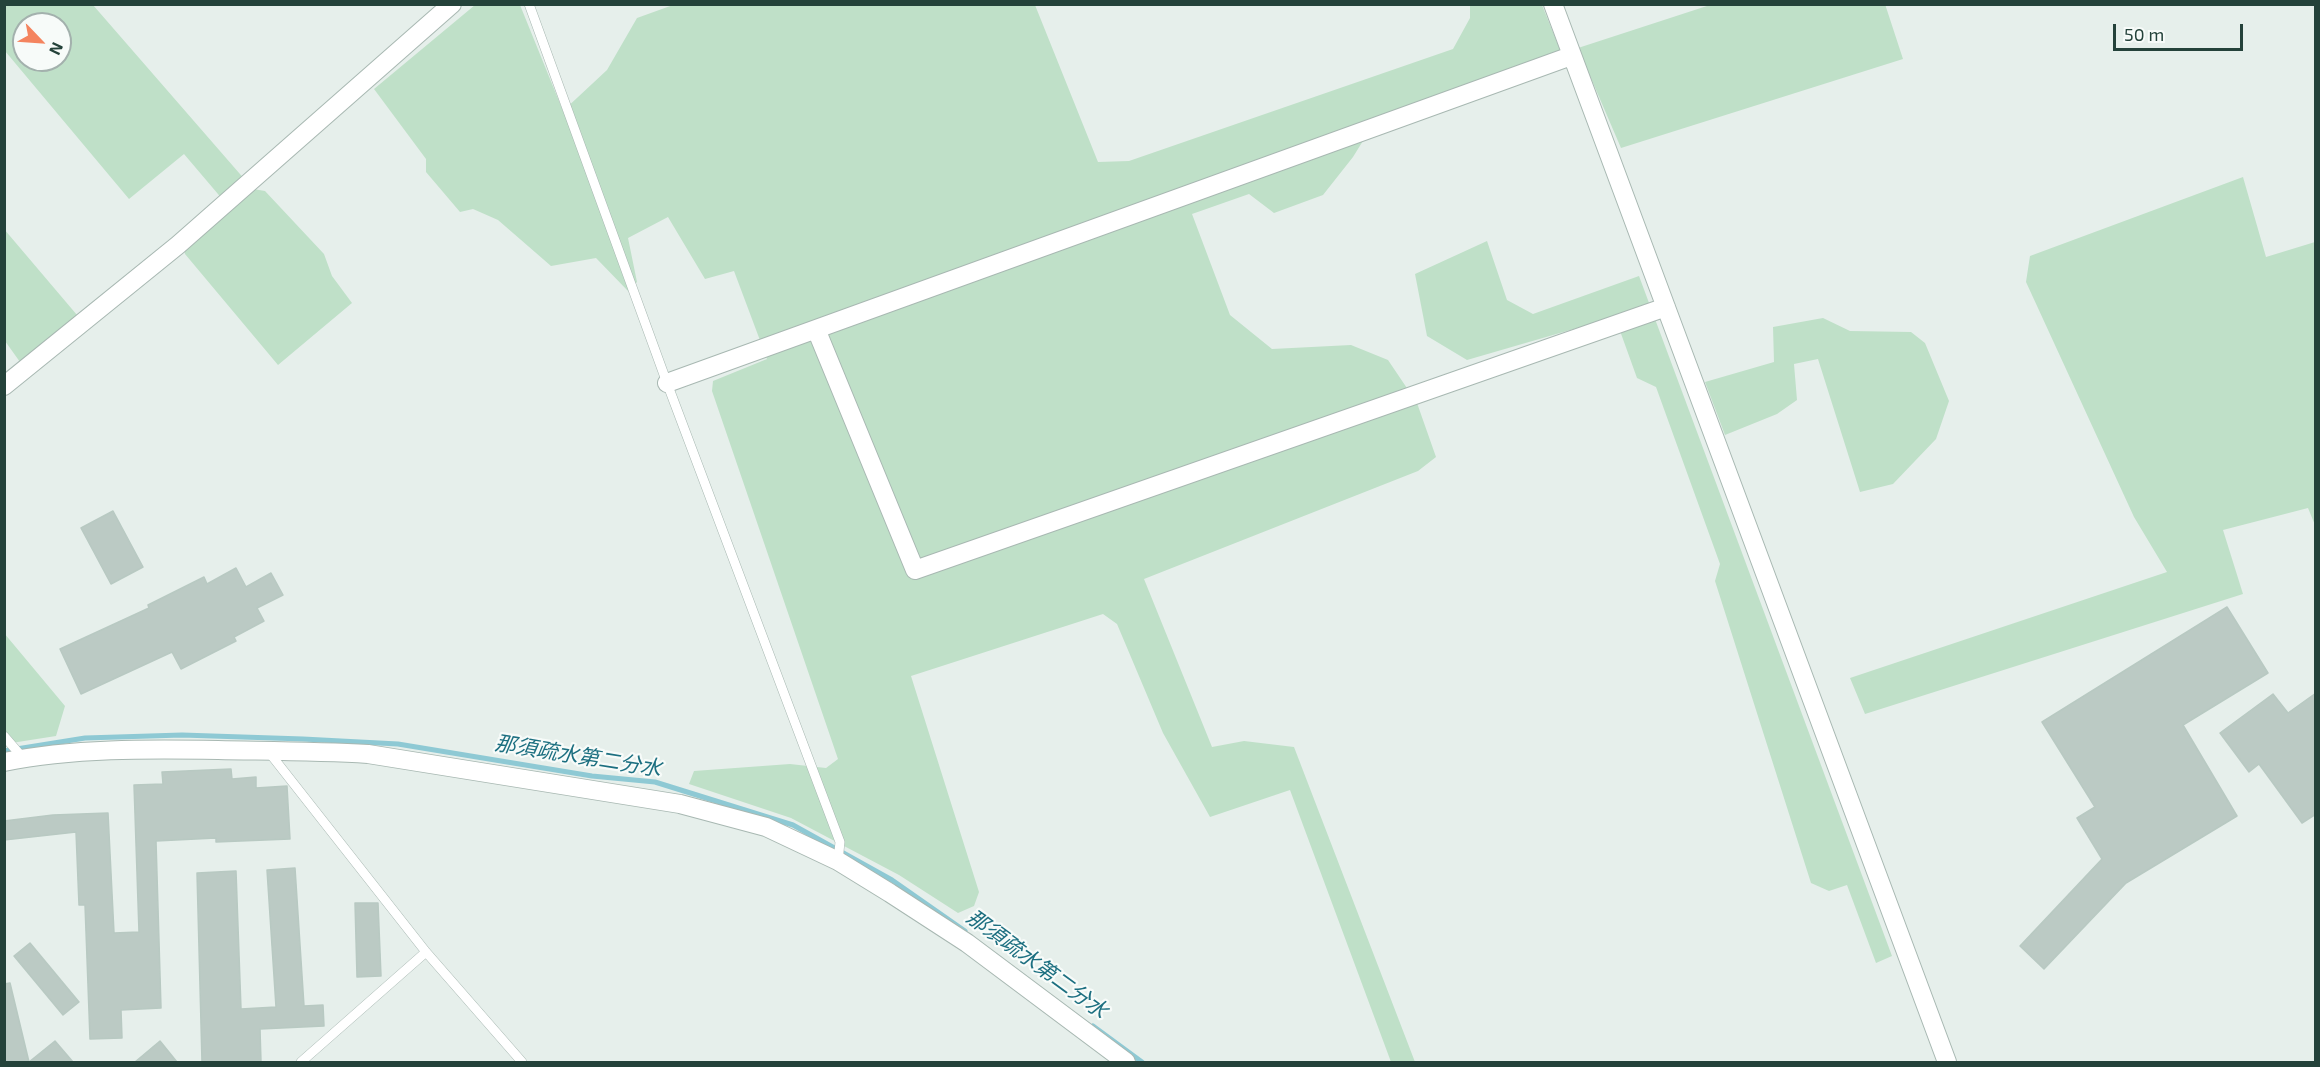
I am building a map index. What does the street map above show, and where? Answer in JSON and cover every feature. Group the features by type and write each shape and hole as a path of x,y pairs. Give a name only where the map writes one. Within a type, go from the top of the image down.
{"street":[{"path":"4,386 178,245 452,4"},
{"path":"1552,4 1947,1062"},
{"path":"667,383 1571,56"},
{"path":"816,329 915,570 1666,307"},
{"path":"4,762 115,749 368,754 680,804 765,827 863,875 967,943 1126,1062"}],"lane":[{"path":"529,4 667,383 840,842 838,861"},
{"path":"4,736 23,758"},
{"path":"268,751 426,952 522,1062"},
{"path":"301,1062 426,952"}],"green space":[{"path":"1885,4 1903,59 1621,148 1578,48 1710,5"},
{"path":"4,5 93,5 253,189 265,191 324,254 332,276 352,303 278,365 185,254 184,247 229,207 184,154 129,199 23,72 72,72 72,12 12,12 12,59 5,51"},
{"path":"475,5 520,5 563,111 607,70 637,18 673,5 1035,5 1098,162 1129,161 1453,49 1470,18 1470,5 1542,5 1561,52 1366,136 1353,157 1323,195 1274,213 1249,194 1192,214 1230,315 1272,349 1351,345 1388,360 1417,403 1436,457 1418,471 1144,579 1212,747 1244,741 1294,747 1415,1062 1391,1062 1290,790 1210,817 1163,733 1117,624 1103,614 911,676 979,892 974,906 958,913 899,875 791,818 689,784 694,771 790,764 826,768 838,759 712,391 713,381 767,359 734,271 705,279 668,217 628,238 637,282 628,291 596,258 551,266 498,220 473,209 460,212 426,172 426,159 374,89"},
{"path":"2243,177 2266,257 2315,242 2315,525 2308,508 2223,530 2243,594 1865,714 1850,678 2167,572 2134,517 2026,282 2030,256"},
{"path":"4,229 77,315 20,362 5,341"},
{"path":"1487,241 1507,300 1533,314 1639,276 1892,956 1876,963 1847,885 1829,891 1811,883 1715,581 1720,564 1656,387 1637,378 1615,317 1467,360 1427,336 1415,274"},
{"path":"1823,318 1850,331 1911,332 1925,343 1949,401 1936,439 1893,484 1860,492 1818,359 1794,364 1797,400 1777,414 1725,435 1705,382 1774,362 1773,327"},
{"path":"4,633 65,706 56,736 5,744"}],"building":[{"path":"113,511 143,567 111,584 81,528"},
{"path":"236,568 246,587 271,573 283,595 257,608 264,621 234,637 236,641 181,669 172,652 81,694 60,649 149,608 148,605 204,577 207,584"},
{"path":"2227,607 2268,673 2183,725 2237,816 2126,883 2044,969 2020,946 2102,859 2077,818 2095,807 2042,722"},
{"path":"2316,693 2316,814 2302,823 2259,764 2249,772 2220,733 2273,694 2288,713"},
{"path":"231,769 232,779 256,777 256,788 287,786 290,839 216,842 216,838 156,841 161,1008 121,1010 122,1038 90,1039 85,905 79,905 76,832 4,840 4,821 53,815 108,813 114,933 139,932 134,785 163,784 162,772"},
{"path":"295,868 304,1006 323,1005 324,1026 260,1029 261,1062 202,1062 197,873 236,871 241,1009 276,1007 267,870"},
{"path":"355,903 378,903 381,976 357,977"},
{"path":"30,943 79,1002 63,1015 14,956"},
{"path":"10,983 29,1062 4,1062 4,984"},
{"path":"55,1041 73,1062 29,1062"},
{"path":"160,1041 177,1062 135,1062"}],"waterway":[{"name":"那須疏水第二分水","path":"4,751 85,738 182,735 303,739 398,744 592,776 655,782 793,825 892,880 965,931"},
{"name":"那須疏水第二分水","path":"1093,1026 1142,1062"}]}
